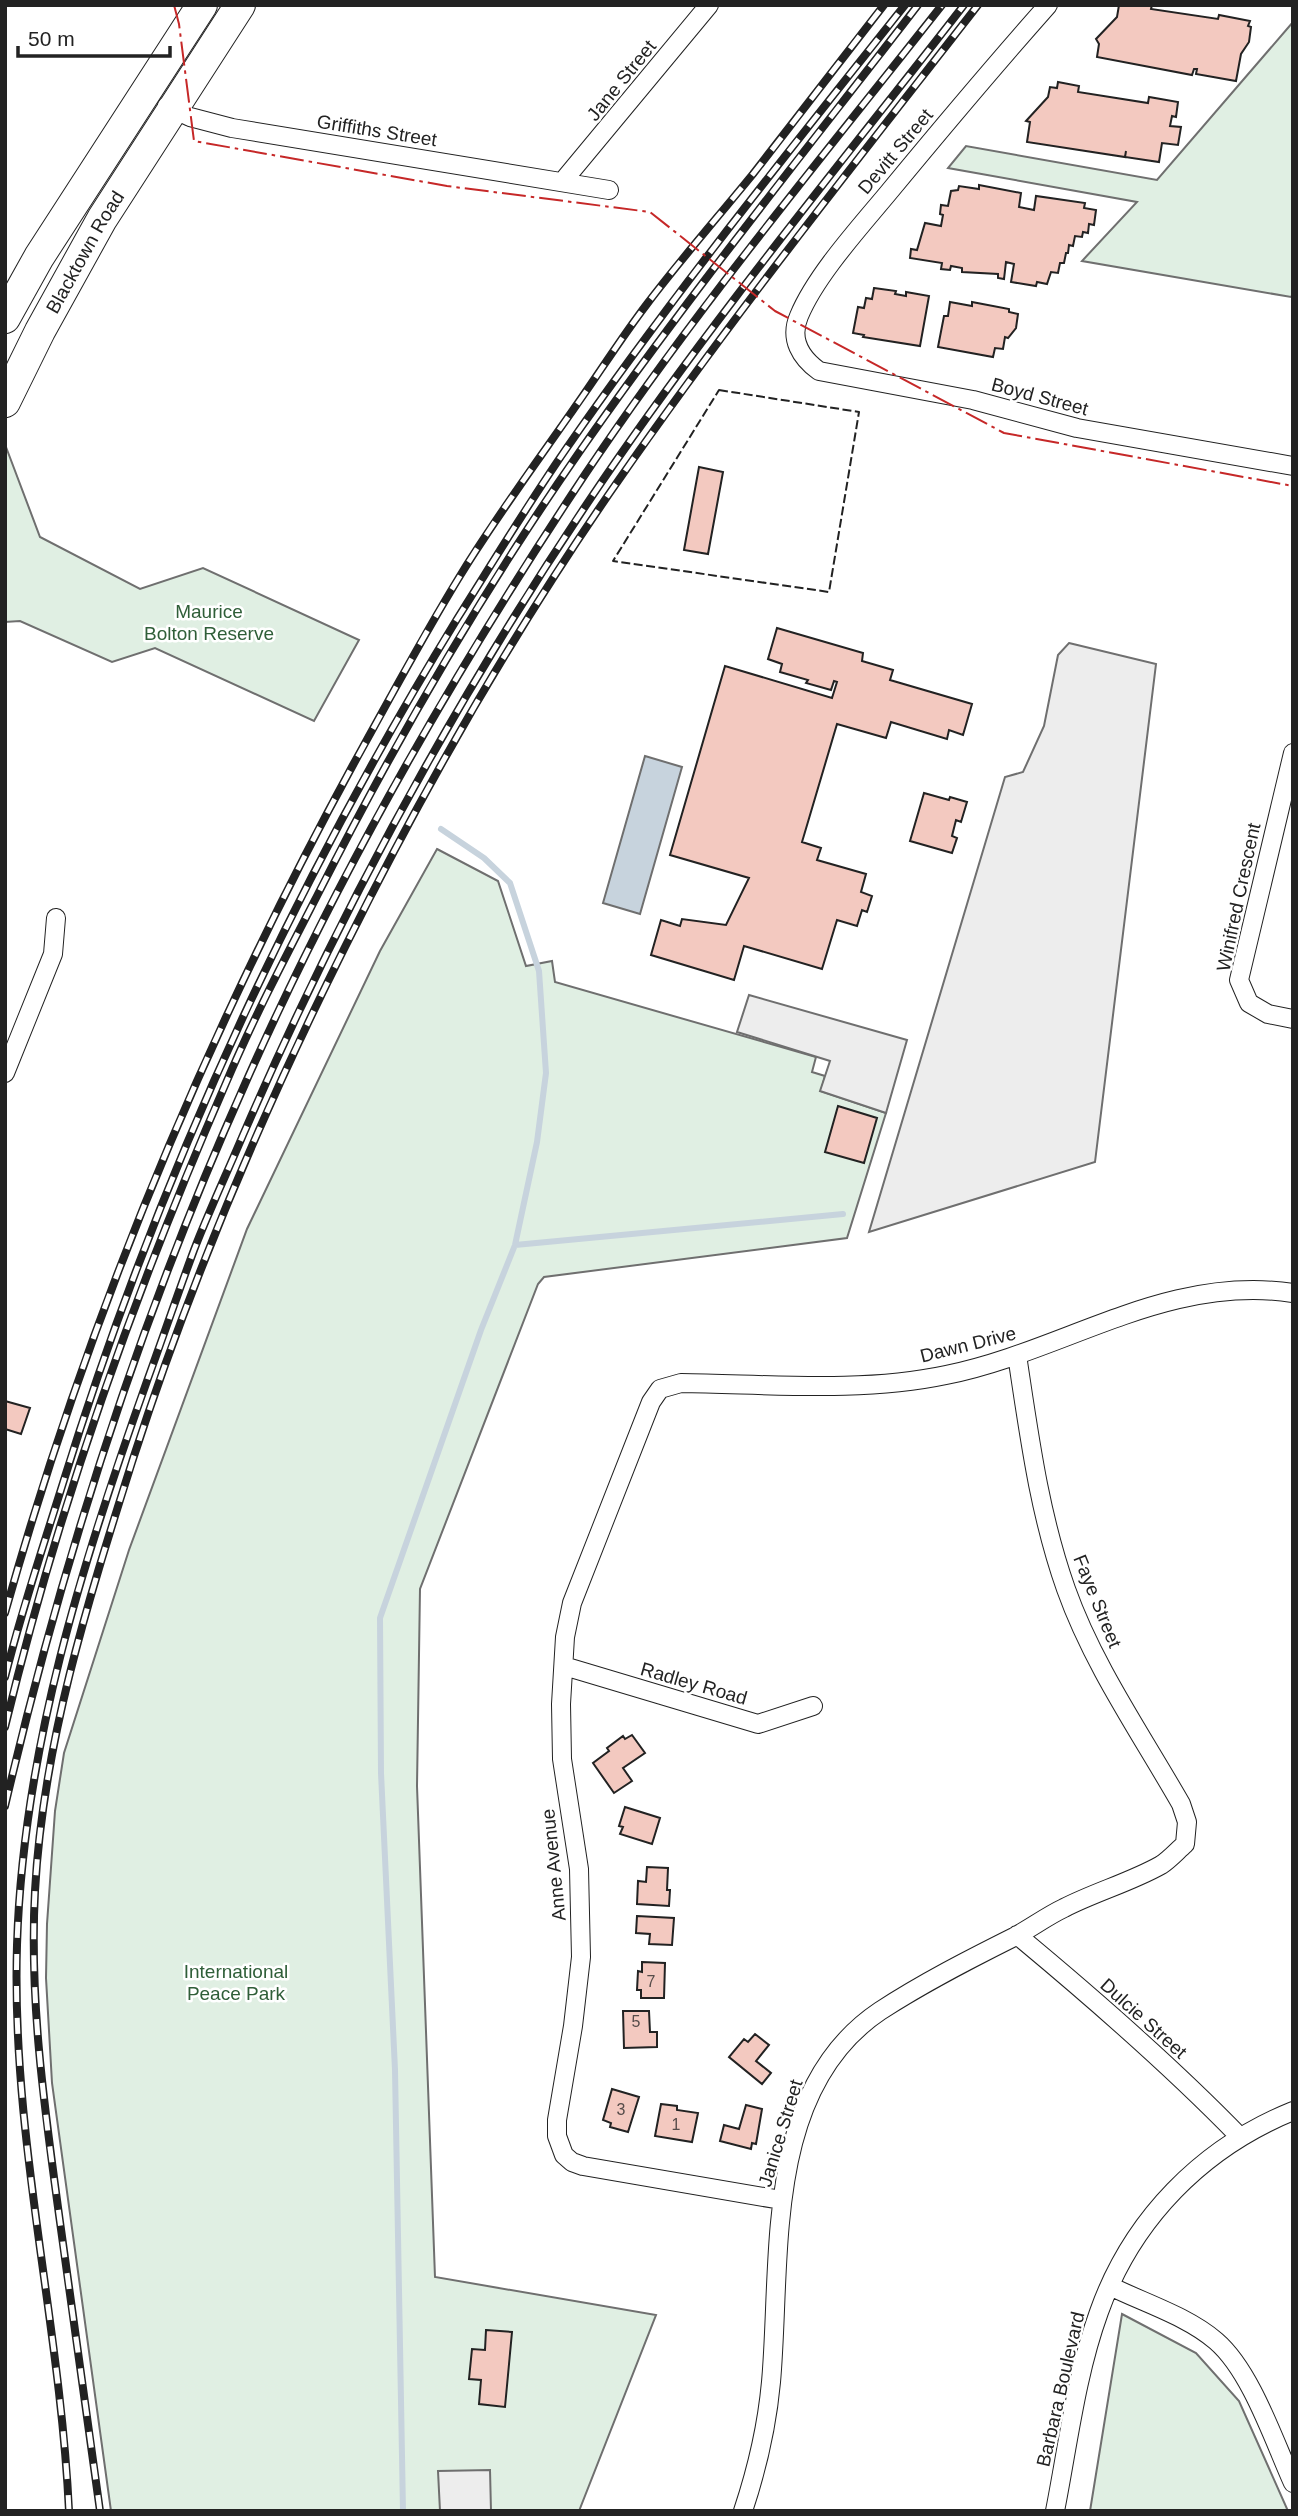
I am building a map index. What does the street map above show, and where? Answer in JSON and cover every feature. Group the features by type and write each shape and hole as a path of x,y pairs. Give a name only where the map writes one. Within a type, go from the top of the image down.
{"main road":[{"name":"Blacktown Road","path":"5,318 39,257 202,5"},
{"name":"Blacktown Road","path":"5,402 77,261 240,5"}],"street":[{"name":"Jane Street","path":"563,181 709,5"},
{"name":"Devitt Street","path":"796,337 798,318 819,282 859,228 1048,5"},
{"name":"Griffiths Street","path":"145,94 190,117 232,128 609,190"},
{"name":"Boyd Street","path":"796,337 800,353 806,362 819,371 973,400 1077,428 1293,466"},
{"name":"Winifred Crescent","path":"1293,753 1239,980 1249,1003 1268,1014 1293,1019"},
{"path":"5,1073 53,954 56,918"},
{"name":"Dawn Drive","path":"651,1402 660,1389 681,1383 866,1386 946,1376 1017,1355 1173,1299 1216,1290 1265,1289 1293,1293"},
{"name":"Faye Street","path":"1017,1355 1040,1497 1066,1589 1095,1654 1181,1804 1186,1822 1185,1844"},
{"name":"Anne Avenue","path":"651,1402 572,1603 565,1637 562,1759 579,1869 581,1935 573,2026 557,2120 560,2147 572,2162 583,2166 781,2200"},
{"name":"Radley Road","path":"564,1666 758,1724 813,1706"},
{"name":"Janice Street","path":"743,2511 755,2473 771,2384 781,2200 793,2150 817,2078 840,2044 877,2013 940,1974 1063,1908 1162,1864 1185,1844"},
{"name":"Dulcie Street","path":"1017,1935 1078,1987 1239,2136"},
{"name":"Barbara Boulevard","path":"1055,2511 1091,2338 1110,2287 1136,2238 1165,2198 1193,2170 1239,2136 1293,2110"},
{"path":"1110,2287 1194,2326 1217,2342 1252,2390 1292,2481"}],"green space":[{"path":"1293,22 1291,297 1082,261 1137,202 948,168 966,146 1157,180"},
{"name":"Maurice Bolton Reserve","path":"6,447 40,537 140,589 203,568 359,640 314,721 155,648 112,662 20,621 5,622"},
{"name":"International Peace Park","path":"437,849 498,881 526,966 552,961 555,982 816,1057 812,1072 825,1076 821,1091 886,1113 847,1238 544,1277 538,1284 420,1589 417,1786 435,2277 656,2315 579,2511 111,2511 52,2083 46,1978 47,1924 55,1811 64,1753 129,1550 247,1229 380,951"},
{"path":"1122,2314 1196,2353 1239,2401 1288,2511 1090,2511"}],"shaded area":[{"path":"1069,643 1156,664 1095,1162 869,1232 1005,777 1023,772 1044,726 1058,655"},
{"path":"645,756 682,767 640,914 603,903"},
{"path":"749,995 907,1040 886,1113 820,1091 830,1061 737,1032"},
{"path":"490,2470 491,2511 440,2511 438,2471"}],"building":[{"path":"1119,5 1152,5 1151,9 1218,19 1219,15 1250,21 1249,42 1241,54 1236,81 1196,74 1197,69 1194,69 1192,75 1097,57 1099,44 1096,39 1117,17"},
{"path":"1058,82 1079,86 1078,92 1148,103 1149,97 1178,102 1176,117 1172,116 1170,126 1181,127 1178,145 1162,143 1159,162 1027,142 1030,122 1026,121 1048,97 1050,87 1057,88"},
{"path":"979,185 1021,193 1019,207 1034,210 1036,196 1085,203 1084,208 1096,210 1094,225 1089,224 1088,233 1083,232 1082,237 1075,236 1073,246 1069,245 1064,263 1060,263 1058,273 1051,272 1047,284 1037,282 1036,286 1011,282 1014,264 1006,262 1004,279 998,278 998,274 962,272 962,268 951,266 950,270 941,269 942,263 910,258 911,249 917,250 925,223 941,226 941,205 948,206 951,191 958,190 959,186 979,189"},
{"path":"874,288 896,291 895,294 906,296 906,292 929,296 920,346 853,333 858,307 864,308 866,298 872,299"},
{"path":"950,302 972,306 972,302 1009,309 1009,312 1018,314 1016,328 1008,338 1005,337 1003,349 995,348 993,357 938,347 944,316 948,316"},
{"path":"699,467 723,472 708,554 684,550"},
{"path":"777,628 863,653 862,661 893,670 890,680 972,704 963,735 949,730 947,739 891,722 886,738 837,724 802,842 821,848 817,860 866,874 861,892 872,896 867,912 862,910 857,926 837,920 822,969 744,946 734,980 651,955 661,920 680,926 682,919 726,925 749,878 670,855 725,666 832,698 837,682 834,681 831,690 806,683 808,680 780,672 782,664 768,659"},
{"path":"924,793 967,802 961,822 956,820 952,836 957,838 952,853 910,841"},
{"path":"838,1106 877,1118 864,1163 825,1152"},
{"path":"5,1401 30,1408 21,1434 5,1429"},
{"path":"632,1735 645,1753 623,1768 632,1781 614,1793 593,1763 623,1736 625,1739"},
{"path":"625,1807 660,1818 652,1844 620,1834 623,1827 619,1826"},
{"path":"647,1867 668,1868 669,1906 637,1904 638,1881 646,1882"},
{"path":"637,1916 674,1918 672,1945 649,1944 650,1934 636,1933"},
{"path":"642,1962 665,1963 664,1998 641,1998 641,1990 637,1990 638,1971 642,1972"},
{"path":"623,2011 649,2011 650,2032 657,2032 657,2047 624,2048"},
{"path":"755,2034 769,2045 756,2061 771,2073 762,2084 729,2057 744,2039 748,2042"},
{"path":"612,2089 639,2097 628,2132 610,2127 611,2123 603,2120"},
{"path":"661,2104 698,2113 692,2142 655,2136"},
{"path":"746,2105 762,2109 756,2144 752,2143 751,2149 720,2141 724,2125 739,2129"},
{"path":"486,2330 512,2332 505,2407 479,2404 481,2380 469,2379 472,2349 485,2350"}],"waterway":[{"path":"403,2511 395,2070 381,1773 380,1618 481,1330 515,1245 537,1142 546,1073 539,971 510,883 484,858 441,829"},
{"path":"515,1245 843,1214"}],"railway":[{"path":"5,1613 74,1394 155,1179 248,970 353,765 476,550 628,330 884,5"},
{"path":"5,1677 63,1483 141,1258 233,1039 339,826 457,619 566,449 689,280 905,5"},
{"path":"5,1727 74,1481 130,1320 193,1161 247,1036 346,839 473,616 578,454 702,284 918,5"},
{"path":"5,1806 52,1621 108,1439 139,1349 207,1171 320,926 446,695 586,473 671,353 942,5"},
{"path":"69,2511 56,2369 21,2088 17,1945 22,1872 31,1800 60,1658 100,1518 176,1299 212,1206 321,965 408,799 502,637 603,480 689,359 964,5"},
{"path":"100,2511 44,2098 34,1974 35,1891 47,1781 70,1672 100,1565 155,1393 229,1199 314,1009 407,827 507,651 580,537 661,420 795,240 978,5"}],"fence":[{"path":"719,390 859,412 829,592 613,561 719,390"}],"power":[{"path":"174,5 179,24 194,141 447,186 650,212 775,311 1004,433 1293,486"}]}
